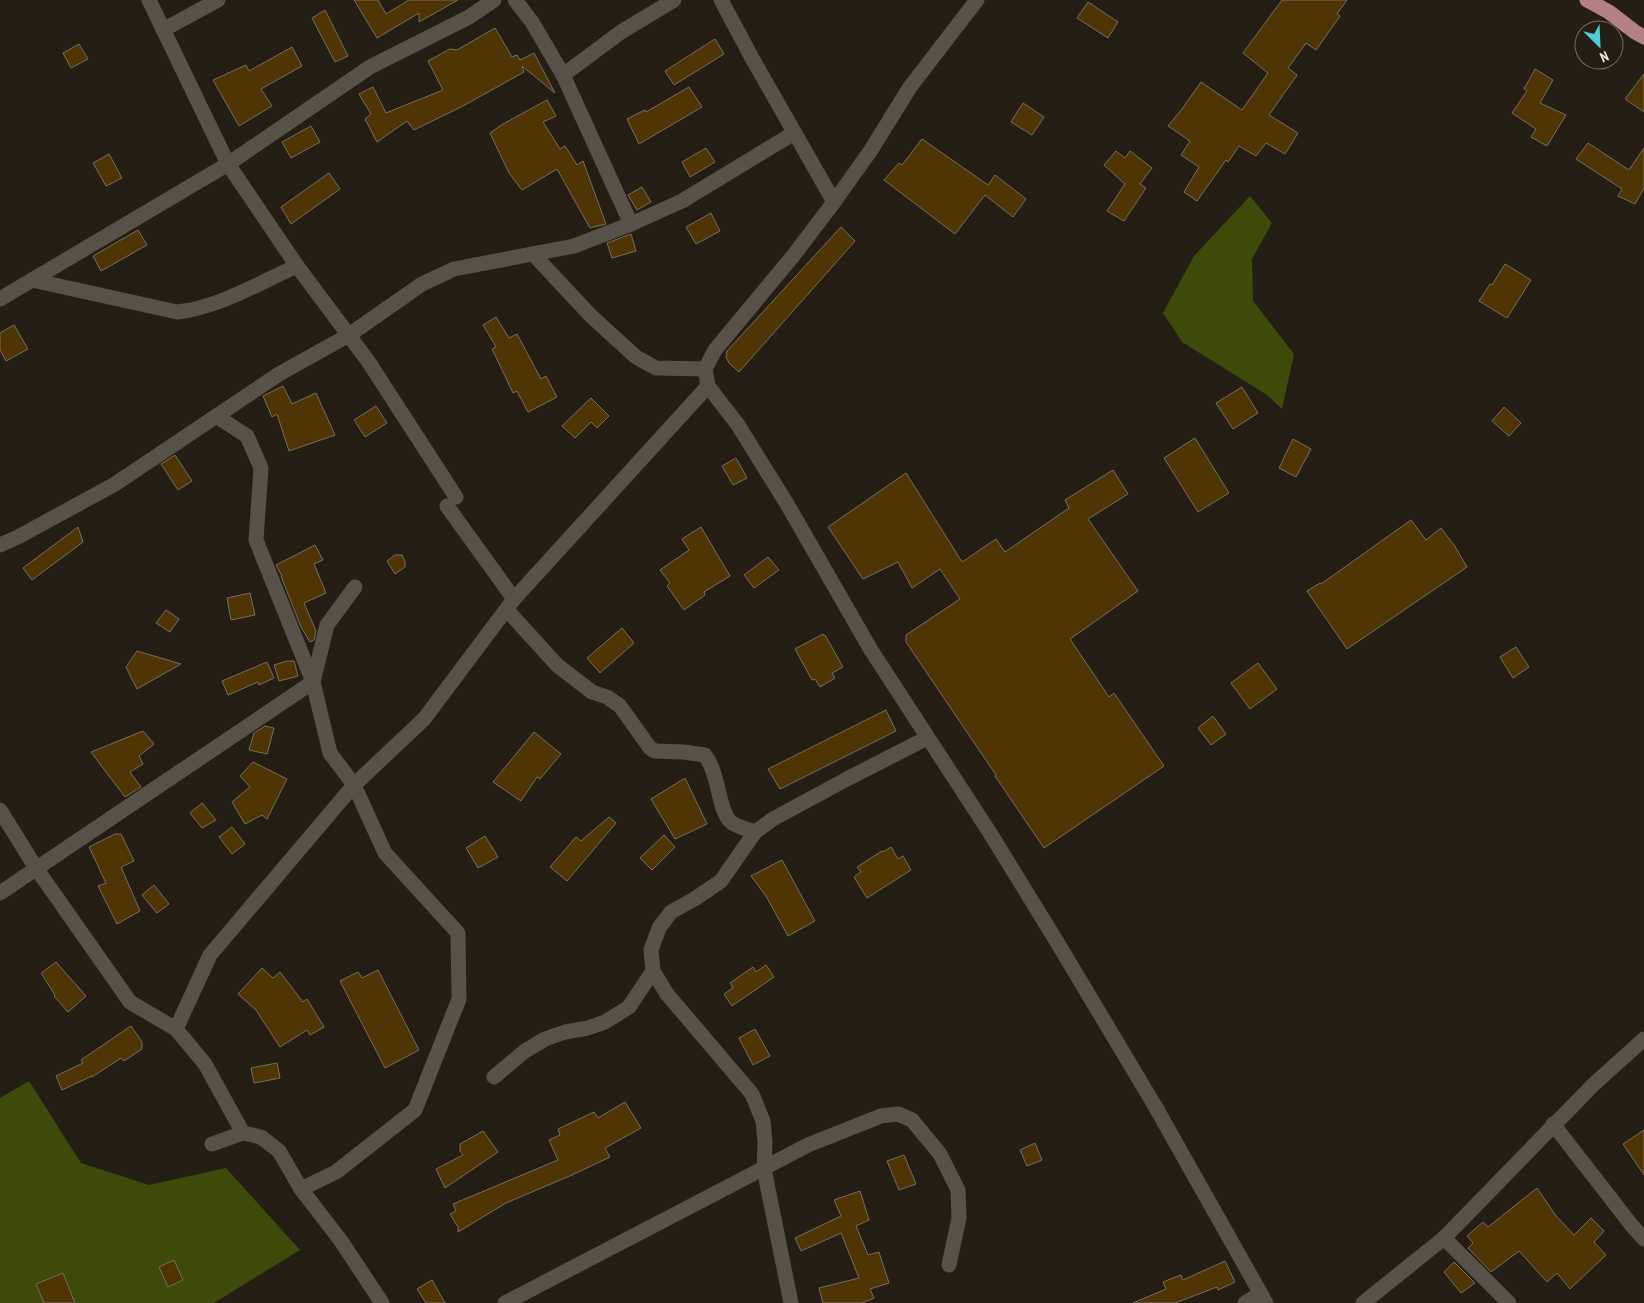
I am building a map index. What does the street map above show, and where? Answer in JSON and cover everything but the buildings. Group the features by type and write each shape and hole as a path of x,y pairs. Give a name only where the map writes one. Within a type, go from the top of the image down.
{"main road":[{"path":"1587,0 1609,12 1644,37"}],"street":[{"path":"150,0 228,164 297,266 368,361 511,605 558,665 592,692 607,697 620,706 650,748 655,751 705,755 711,762 725,814 730,822 755,832"},
{"path":"163,30 218,0"},
{"path":"0,299 228,164 370,67 470,17 494,0"},
{"path":"515,0 532,22 564,75 631,224"},
{"path":"564,75 621,32 674,0"},
{"path":"721,0 834,202"},
{"path":"977,0 910,87 871,150 834,202 715,350 705,369 708,386 748,441 787,504 871,650 990,833 1155,1106 1263,1299 1245,1303"},
{"path":"0,545 114,484 279,374 349,335 422,284 454,269 574,246 631,224 682,201 794,133"},
{"path":"533,254 591,316 636,357 656,368 705,369"},
{"path":"32,280 177,312 213,304 297,266"},
{"path":"176,1029 210,955 354,785 424,719 511,605 708,386"},
{"path":"216,416 247,436 261,468 256,540 313,682 330,753 354,785 385,853 458,933 459,999 415,1110 336,1172 302,1189"},
{"path":"0,892 313,682 327,625 355,587"},
{"path":"791,1303 764,1169 765,1140 763,1121 752,1094 667,994 653,971 651,950 660,928 671,912 721,881 755,832 773,819 927,738"},
{"path":"0,810 36,868 130,1002 176,1029 205,1064 243,1133"},
{"path":"494,1077 526,1051 546,1039 605,1022 629,1007 653,971"},
{"path":"1363,1303 1444,1238 1592,1085 1644,1039"},
{"path":"505,1303 808,1145 881,1116 898,1114 912,1120 940,1154 958,1190 959,1218 949,1265"},
{"path":"1553,1124 1627,1220 1644,1239"},
{"path":"212,1144 243,1133 261,1137 279,1151 302,1189 341,1241 382,1303"},
{"path":"1444,1238 1509,1303"}],"green space":[{"path":"1250,196 1272,223 1252,259 1253,301 1294,354 1282,409 1267,395 1182,342 1163,313 1194,256"},
{"path":"29,1081 81,1163 149,1185 226,1168 300,1250 214,1303 0,1303 0,1098"}]}
